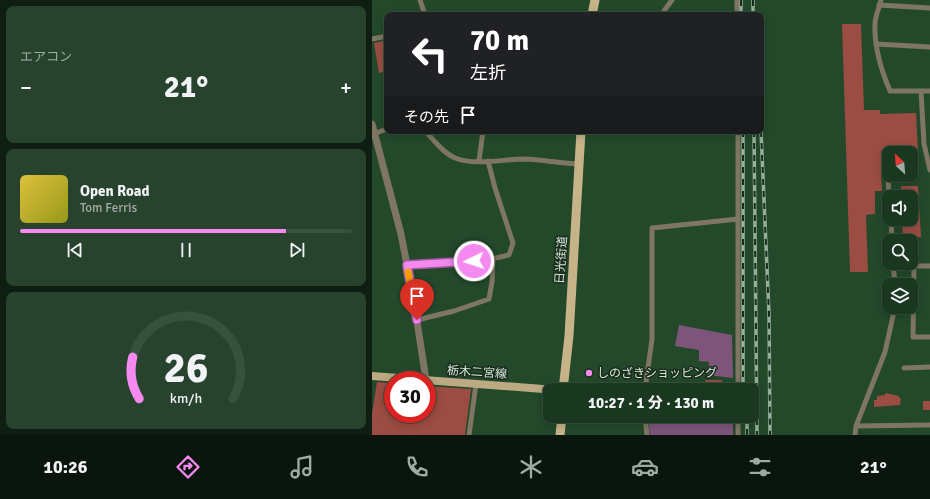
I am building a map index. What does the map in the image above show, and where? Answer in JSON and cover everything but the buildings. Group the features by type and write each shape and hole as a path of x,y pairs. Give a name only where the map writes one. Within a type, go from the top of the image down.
{"highway":[{"path":"593,12 595,0"},
{"name":"日光街道","path":"564,383 581,134"},
{"path":"560,435 561,423"}],"main road":[{"name":"栃木二宮線","path":"372,376 384,377"},
{"name":"栃木二宮線","path":"436,381 543,389"}],"street":[{"path":"420,0 424,12"},
{"path":"663,12 672,0"},
{"path":"737,0 737,12"},
{"path":"930,8 880,3 875,23 876,44 881,70 890,92 930,91"},
{"path":"372,39 384,37"},
{"path":"876,44 930,47"},
{"path":"921,91 924,144 930,167"},
{"path":"372,124 373,133 401,234 425,371"},
{"path":"373,133 384,130"},
{"path":"428,134 452,156 464,160 488,161 523,159 580,164"},
{"path":"479,161 483,134"},
{"path":"738,134 738,383"},
{"path":"407,265 493,259 509,255 512,243 488,161"},
{"path":"646,383 652,340 652,228 738,220"},
{"path":"417,320 454,311 489,299 492,282 493,259"},
{"path":"930,266 914,266 913,337 930,337"},
{"path":"855,435 856,426 885,352 893,314"},
{"path":"904,368 930,367"},
{"path":"469,435 476,384"},
{"path":"646,423 647,435"},
{"path":"738,423 738,435"},
{"path":"856,426 930,425"}],"shaded area":[{"path":"679,325 732,335 733,378 708,375 709,362 699,361 699,350 675,346"},
{"path":"649,423 733,423 733,435 650,435"}],"railway":[{"path":"741,0 741,12"},
{"path":"753,0 753,12"},
{"path":"743,134 743,383"},
{"path":"754,134 757,435"},
{"path":"761,134 769,314 770,435"},
{"path":"747,423 747,435"}],"slow traffic":[{"path":"408,272 413,296"}],"place":[{"name":"しのざきショッピング","path":"589,373"}],"route":[{"path":"417,320 407,265 474,261"}]}
